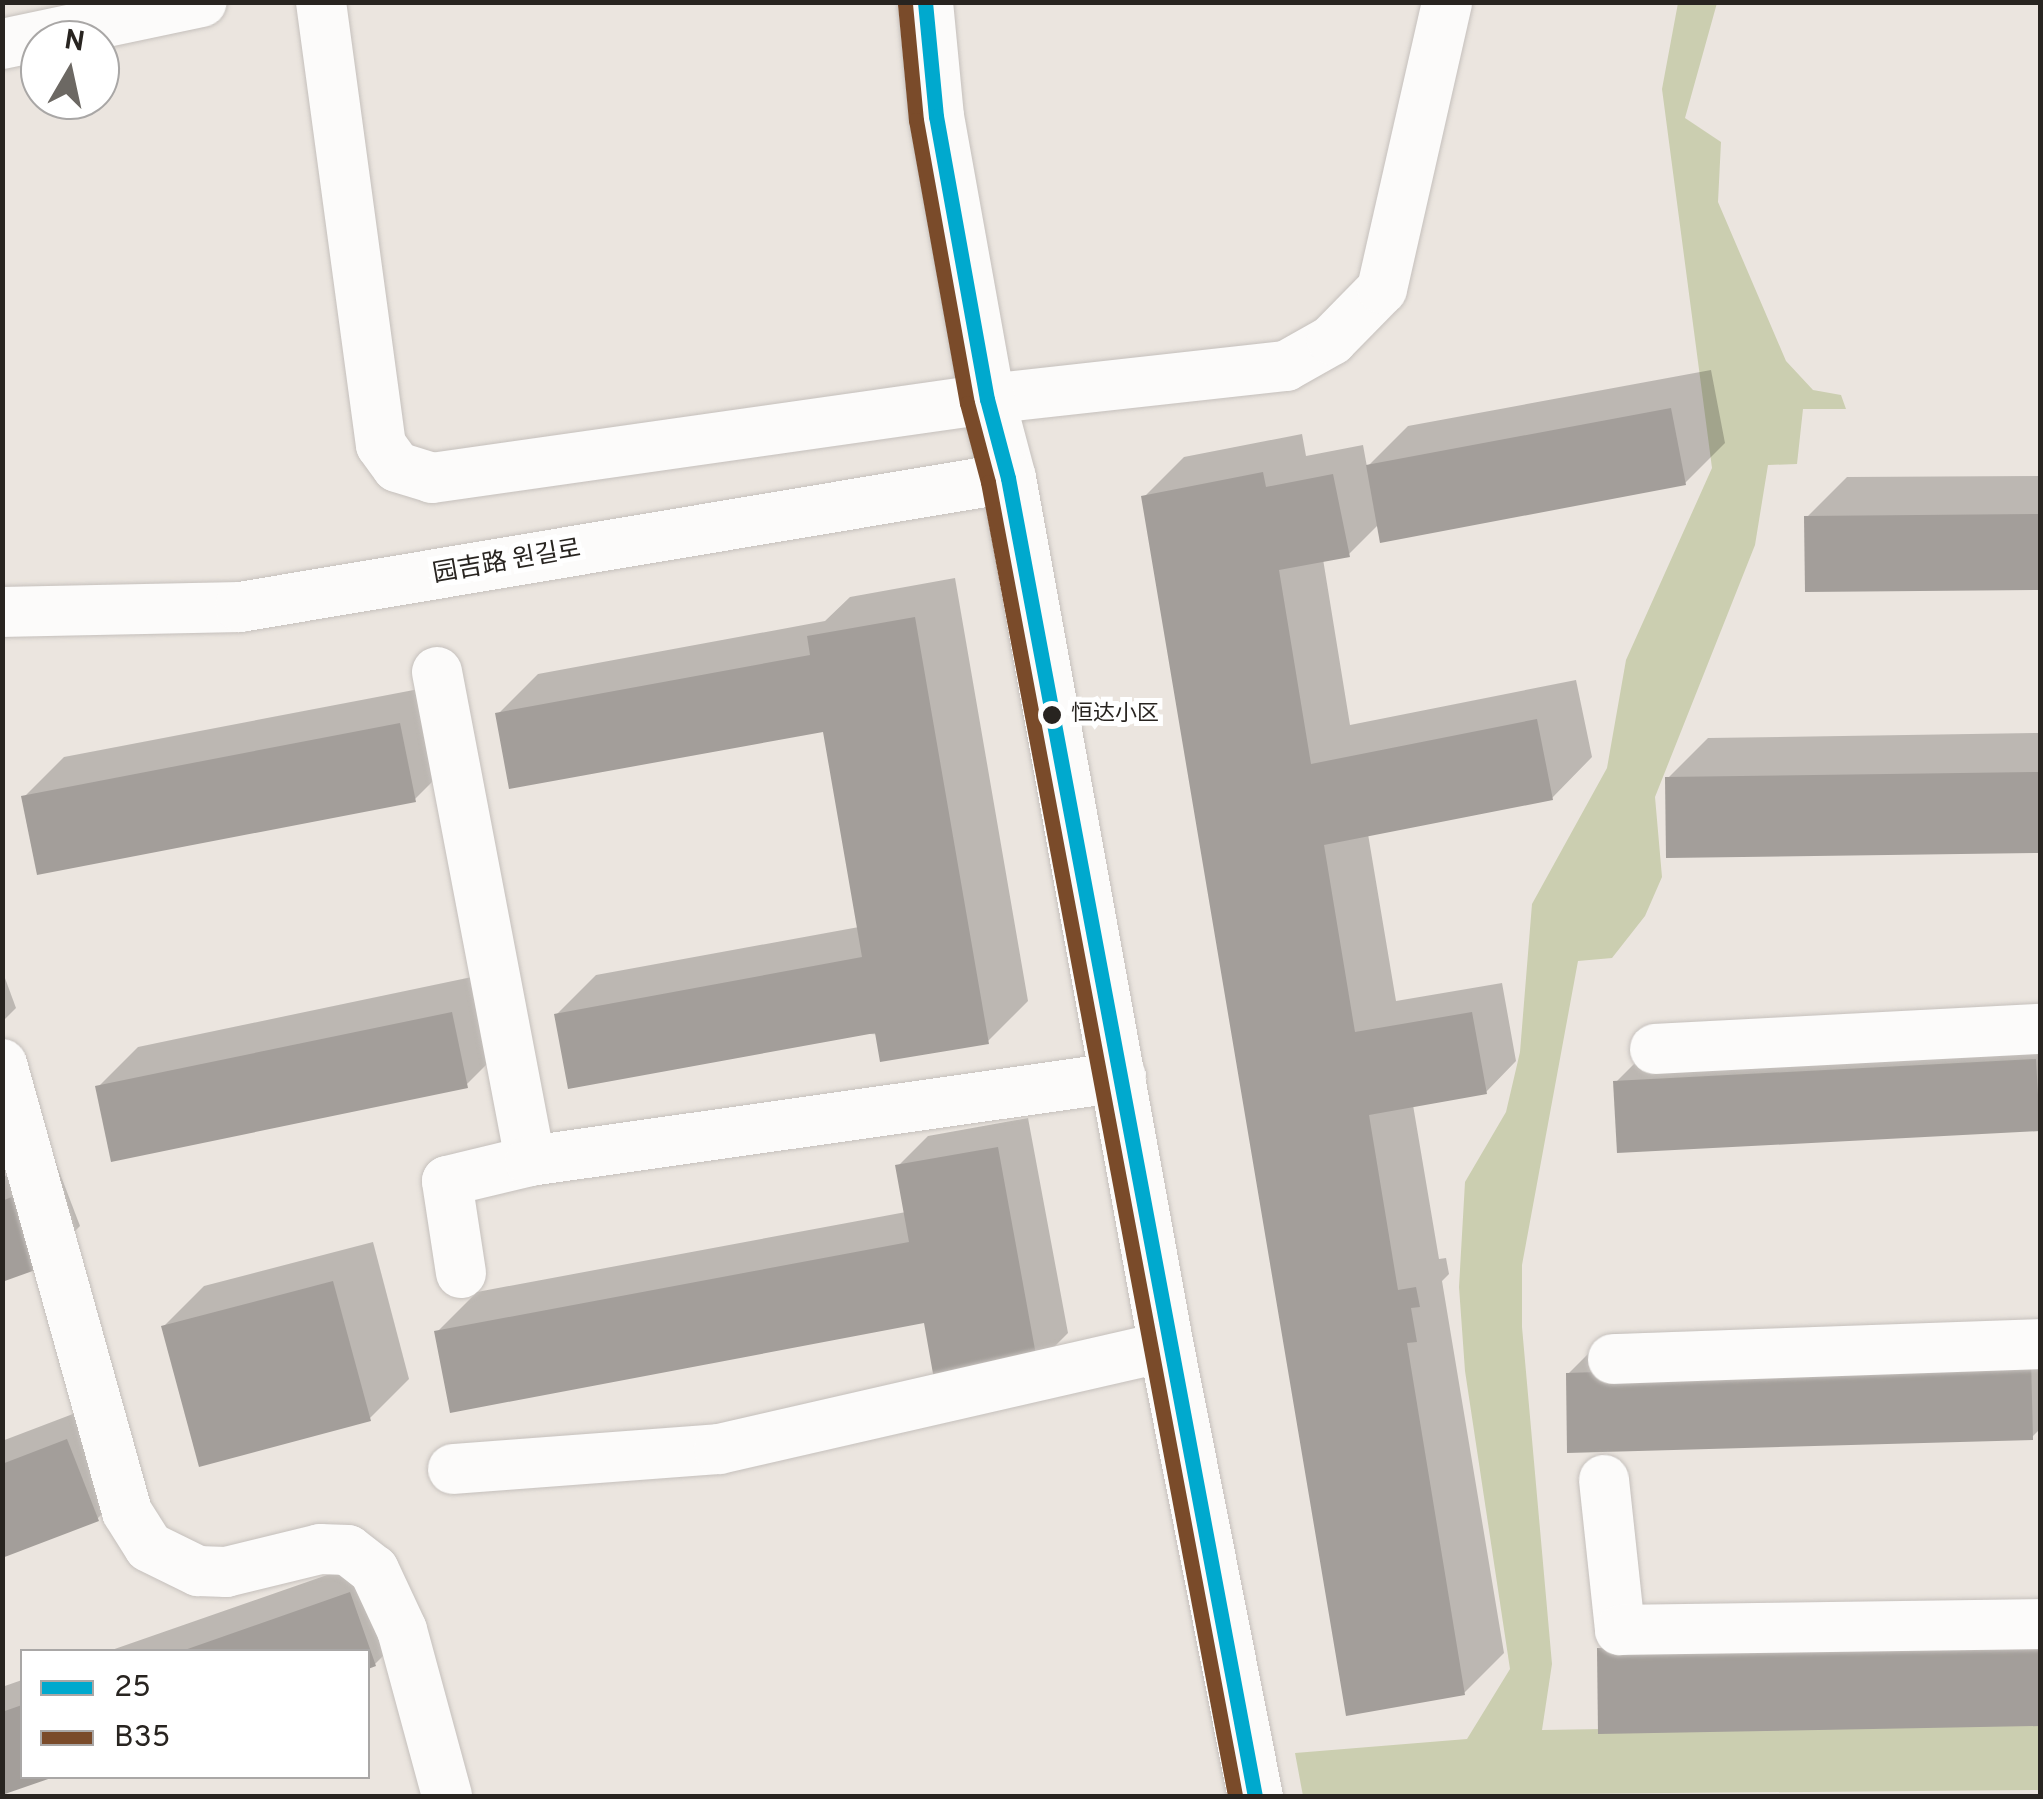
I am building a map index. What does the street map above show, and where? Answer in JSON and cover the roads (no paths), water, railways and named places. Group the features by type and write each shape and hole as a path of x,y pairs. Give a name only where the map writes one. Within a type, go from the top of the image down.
{"main road":[{"path":"925,2 936,116 987,399 1008,478 1120,1077 1166,1347 1256,1796"}],"street":[{"path":"2,44 202,2"},
{"path":"321,2 381,444 397,467 432,478 987,399 1286,366 1332,340 1382,289 1447,2"},
{"name":"园吉路 원길로","path":"2,612 240,608 1008,478"},
{"path":"437,672 530,1161"},
{"path":"1655,1049 2040,1029"},
{"path":"2,1064 126,1512 149,1547 175,1565 198,1571 226,1572 320,1549 348,1550 374,1570 402,1630 447,1796"},
{"path":"461,1273 447,1180 530,1161 1120,1077"},
{"path":"1614,1359 2040,1344"},
{"path":"452,1468 719,1449 1166,1347"},
{"path":"1604,1480 1620,1630 2040,1624"}],"place":[{"name":"恒达小区","path":"1052,715"}]}
